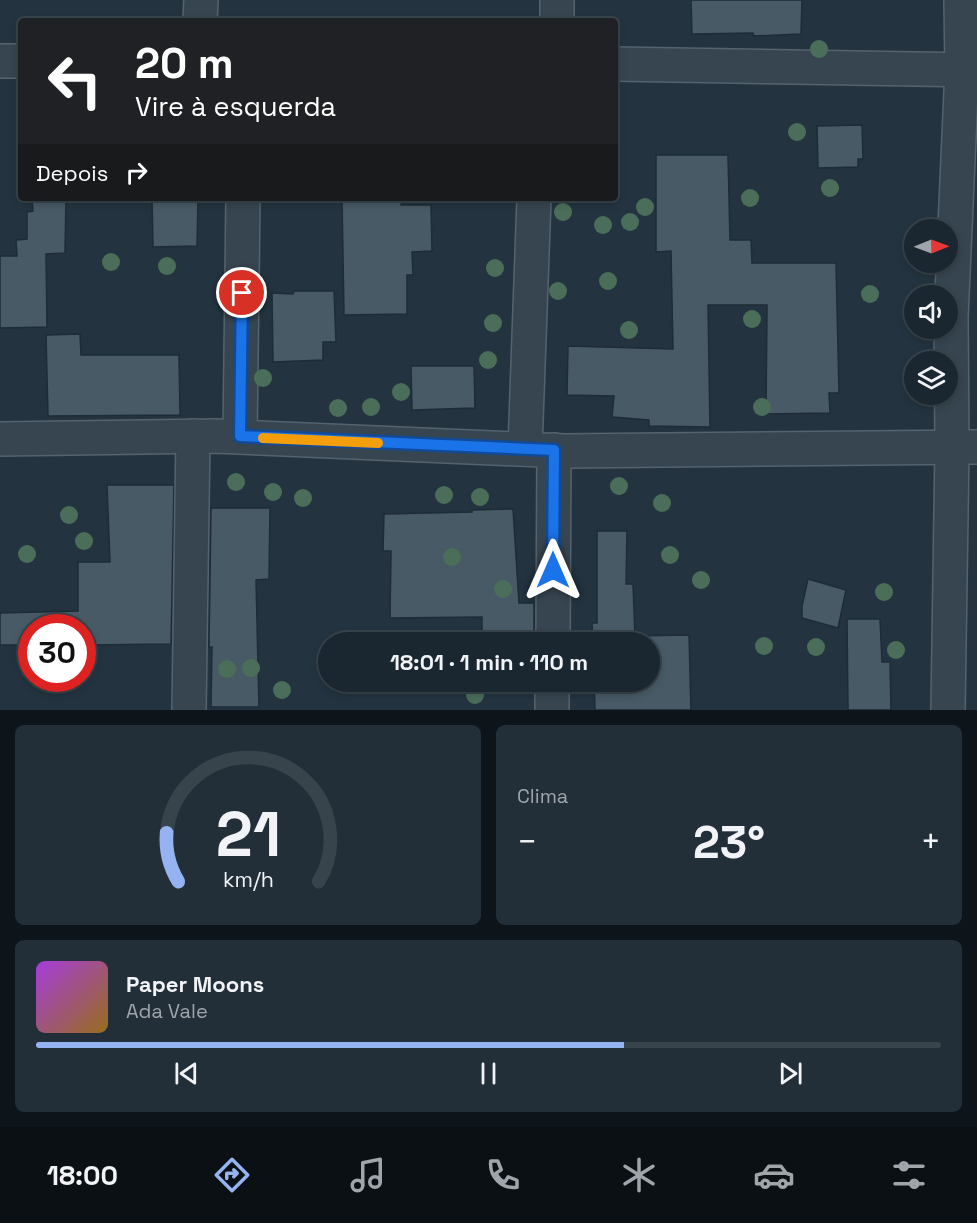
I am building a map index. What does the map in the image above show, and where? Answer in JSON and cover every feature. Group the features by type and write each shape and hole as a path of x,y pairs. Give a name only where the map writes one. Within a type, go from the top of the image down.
{"street":[{"path":"200,18 201,0"},
{"path":"557,0 557,18"},
{"path":"948,710 964,447 951,317 969,70 961,0"},
{"path":"0,61 18,61"},
{"path":"618,64 969,70"},
{"path":"240,436 243,201"},
{"path":"534,201 539,450 552,632"},
{"path":"189,710 193,436"},
{"path":"0,439 240,436 539,450 964,447"},
{"path":"552,692 552,710"}],"building":[{"path":"691,0 802,0 801,34 754,36 753,33 692,34"},
{"path":"862,125 863,159 858,159 858,167 818,168 817,126"},
{"path":"656,155 728,155 730,240 751,240 752,263 836,263 839,393 829,393 830,413 766,414 767,305 708,305 710,427 649,426 649,420 612,417 614,396 567,395 568,346 673,349 671,251 656,252"},
{"path":"32,201 66,201 65,253 46,254 47,327 0,328 0,256 17,256 16,240 27,239 27,212 33,211"},
{"path":"152,201 198,201 197,246 153,247"},
{"path":"342,201 402,201 401,205 431,205 432,251 412,252 413,275 407,275 407,314 344,315"},
{"path":"294,291 334,291 336,342 323,342 323,360 273,362 272,293 293,294"},
{"path":"80,334 81,355 179,355 180,415 48,416 46,335"},
{"path":"411,366 474,366 475,408 412,410"},
{"path":"107,485 174,485 171,644 96,645 96,614 18,614 18,645 0,645 0,613 78,611 78,562 110,562"},
{"path":"211,508 270,508 269,579 256,580 259,707 211,707 212,647 209,647 209,644"},
{"path":"513,509 519,603 534,603 534,632 482,632 482,617 390,618 391,551 383,551 384,514 472,512 472,510"},
{"path":"597,531 627,531 626,584 633,584 635,632 592,632 592,623 597,623"},
{"path":"808,579 846,590 838,628 802,618 802,606"},
{"path":"847,619 880,619 882,662 890,662 891,710 848,710"},
{"path":"689,635 691,710 595,710 594,692 660,692 660,636"}],"slow traffic":[{"path":"263,438 378,443"}],"route":[{"path":"242,293 240,436 554,450 553,570"}]}
